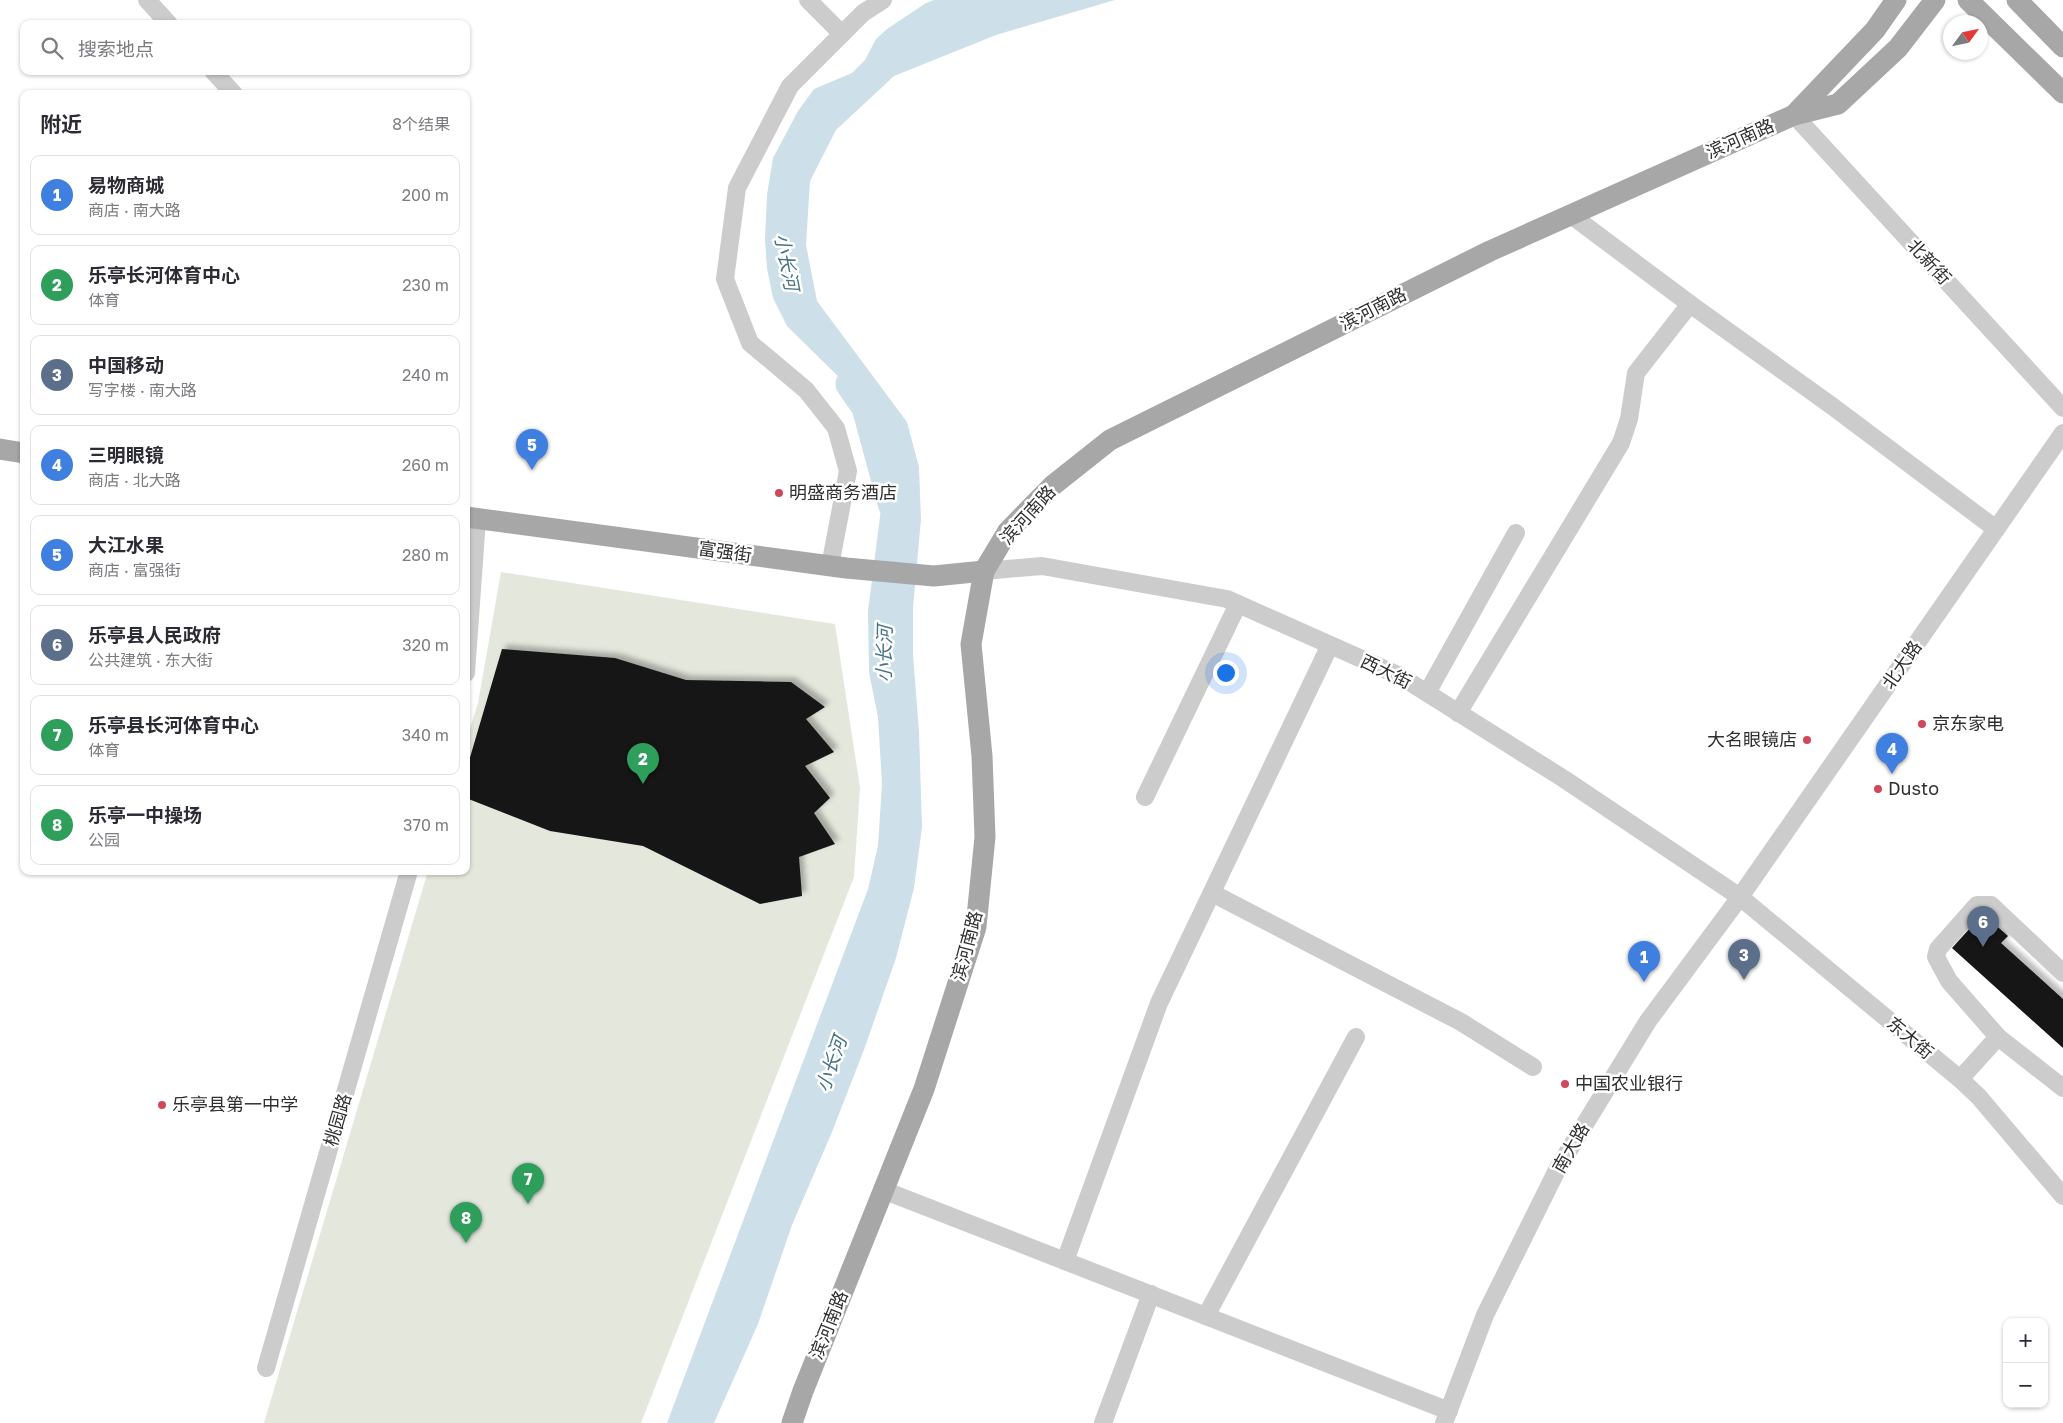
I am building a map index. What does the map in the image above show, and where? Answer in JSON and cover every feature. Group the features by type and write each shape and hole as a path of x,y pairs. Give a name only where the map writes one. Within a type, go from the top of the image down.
{"main road":[{"name":"滨河南路","path":"1794,115 1875,30 1896,0"},
{"name":"滨河南路","path":"792,1423 803,1391 924,1089 976,927 985,837 982,756 971,644 984,571 1008,531 1046,492 1110,440 1490,251 1794,115 1838,104 1898,48 1935,0"},
{"path":"1968,0 2063,93"},
{"path":"2017,0 2063,47"},
{"path":"0,449 20,452"},
{"name":"富强街","path":"472,518 838,567 934,576 984,571"}],"street":[{"path":"148,0 166,20"},
{"path":"808,0 842,34"},
{"path":"838,567 848,471 836,428 806,390 750,343 725,279 737,188 790,86 863,13 883,0"},
{"path":"217,75 230,90"},
{"name":"北新街","path":"1794,115 2063,408"},
{"path":"1571,215 1996,529"},
{"path":"1458,713 1621,443 1629,419 1636,373 1690,304"},
{"name":"北大路","path":"1740,897 2063,433"},
{"path":"470,570 472,518"},
{"path":"1427,693 1516,533"},
{"name":"西大街","path":"984,571 1042,566 1228,599 1400,676 1564,779 1740,897"},
{"path":"1145,797 1238,604"},
{"path":"1064,1261 1159,1002 1330,645"},
{"name":"桃园路","path":"266,1368 408,875"},
{"path":"1212,893 1461,1022 1533,1067"},
{"name":"东大街","path":"1740,897 1960,1079 1979,1097 2063,1196"},
{"name":"南大路","path":"1446,1417 1485,1315 1558,1168 1648,1021 1740,897"},
{"path":"2063,973 1991,905 1977,905 1938,949 1936,957 1949,981 1998,1037 2063,1088"},
{"path":"1206,1316 1356,1037"},
{"path":"1960,1079 1998,1037"},
{"path":"883,1190 1206,1316 1446,1417"},
{"path":"1103,1423 1151,1294"}],"shaded area":[{"path":"501,572 835,624 860,788 854,877 641,1423 264,1423 427,875 470,875 470,728 478,703"}],"water":[{"path":"934,0 1115,0 996,35 894,76 836,130 810,181 806,245 817,301 907,422 919,467 921,519 913,608 913,654 919,732 922,827 914,888 896,958 865,1047 832,1132 792,1225 758,1324 714,1423 667,1423 868,889 878,846 882,784 878,717 869,672 868,611 882,501 882,454 871,422 853,391 787,326 773,298 767,268 765,240 767,195 773,158 798,111 814,89 852,73 865,60 876,39 887,29 926,3"}],"building":[{"path":"502,649 615,658 686,680 791,682 825,707 806,719 834,752 805,766 830,798 814,813 835,844 799,857 802,896 760,904 643,846 550,831 470,800 470,757"},
{"path":"1983,914 2008,936 2001,943 2063,999 2063,1048 1952,948"}],"waterway":[{"name":"小长河","path":"851,384 867,407 893,503"}],"place":[{"name":"大江水果","path":"532,470"},
{"name":"明盛商务酒店","path":"779,493"},
{"name":"京东家电","path":"1922,724"},
{"name":"大名眼镜店","path":"1807,740"},
{"name":"三明眼镜","path":"1892,774"},
{"name":"乐亭长河体育中心","path":"643,784"},
{"name":"Dusto","path":"1878,789"},
{"name":"乐亭县人民政府","path":"1983,947"},
{"name":"中国移动","path":"1744,980"},
{"name":"易物商城","path":"1644,982"},
{"name":"中国农业银行","path":"1565,1084"},
{"name":"乐亭县第一中学","path":"162,1105"},
{"name":"乐亭县长河体育中心","path":"528,1204"},
{"name":"乐亭一中操场","path":"466,1243"}]}
